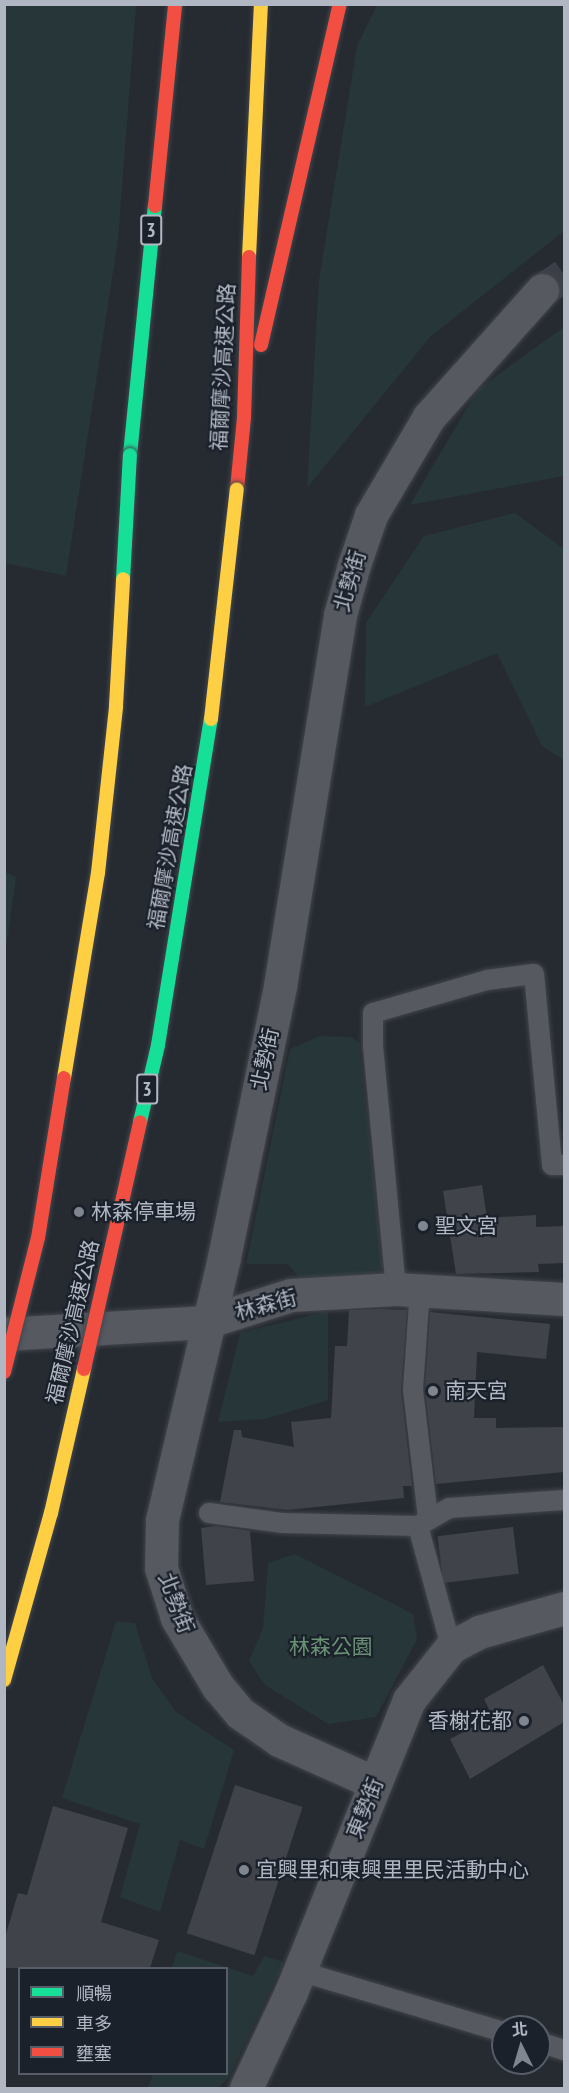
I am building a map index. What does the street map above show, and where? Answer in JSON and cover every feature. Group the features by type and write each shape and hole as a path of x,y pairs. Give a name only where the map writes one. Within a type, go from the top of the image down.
{"highway":[{"name":"3","path":"4,1372 38,1238 98,873 116,706 130,455 175,4"},
{"name":"福爾摩沙高速公路","path":"4,1680 51,1513 158,1045 206,761 244,417 251,186 261,4"},
{"path":"244,417 340,4"}],"street":[{"name":"北勢街","path":"375,1783 279,1740 240,1713 218,1687 177,1618 161,1568 162,1520 206,1322 224,1257 280,986 340,615 354,565 371,515 429,417 542,290"},
{"name":"林森街","path":"4,1334 206,1322 291,1295 408,1289 564,1299"},
{"name":"東勢街","path":"246,2088 299,1971 409,1700 451,1647 479,1632 564,1608"}],"lane":[{"path":"451,1647 423,1522 408,1289 373,1046 373,1013 488,980 534,974 552,1165 564,1165"},
{"path":"209,1513 283,1523 423,1522 448,1508 564,1500"},
{"path":"299,1971 491,2028"}],"green space":[{"path":"4,5 136,5 118,240 66,576 5,563"},
{"path":"377,5 564,5 564,231 430,337 307,488 319,280 357,46"},
{"path":"564,327 564,476 410,505 478,389"},
{"path":"515,513 564,549 564,760 542,746 497,653 365,707 366,623 424,536"},
{"path":"4,872 16,877 5,955"},
{"path":"320,1036 350,1037 359,1042 383,1267 373,1277 299,1278 288,1264 246,1264 290,1049"},
{"path":"328,1311 328,1400 265,1419 218,1422 240,1333"},
{"name":"林森公園","path":"295,1554 413,1614 417,1639 376,1717 328,1724 265,1685 249,1661 263,1628 268,1563"},
{"path":"116,1621 135,1623 152,1678 176,1712 234,1750 204,1849 180,1840 160,1912 120,1897 140,1824 62,1798"},
{"path":"177,1951 226,1967 172,1967"},
{"path":"264,1956 284,1962 229,2077 218,2088 148,2088 153,2075 228,2075 228,1968 253,1976"}],"building":[{"path":"482,1185 487,1218 536,1215 536,1227 564,1226 564,1263 538,1264 539,1272 456,1274 443,1191"},
{"path":"349,1310 407,1310 401,1391 412,1486 403,1486 404,1498 287,1510 220,1502 234,1430 241,1430 242,1437 294,1447 291,1422 331,1418 335,1346 347,1346"},
{"path":"430,1312 550,1324 546,1359 477,1352 474,1418 496,1418 496,1428 564,1427 564,1472 436,1484 425,1390"},
{"path":"216,1526 250,1531 254,1581 206,1585 201,1528"},
{"path":"513,1527 519,1574 443,1583 438,1536"},
{"name":"香榭花都","path":"543,1665 564,1705 564,1722 470,1779 450,1739 493,1717 484,1699"},
{"name":"宜興里和東興里里民活動中心","path":"235,1785 303,1807 254,1955 187,1933"},
{"path":"53,1806 128,1828 101,1922 159,1940 150,1967 4,1968 4,1941 18,1893 27,1895"}],"tunnel":[{"path":"542,290 564,275"}],"traffic: fast":[{"path":"130,455 155,206"},
{"path":"123,579 130,455"},
{"path":"140,1122 158,1045 211,719"}],"traffic: slow":[{"path":"249,257 261,4"},
{"path":"211,719 237,489"},
{"path":"64,1078 98,873 116,706 123,579"},
{"path":"4,1680 51,1513 84,1369"}],"traffic: jam":[{"path":"155,206 175,4"},
{"path":"261,345 340,4"},
{"path":"237,489 244,417 249,257"},
{"path":"4,1372 38,1238 64,1078"},
{"path":"84,1369 140,1122"}],"place":[{"name":"林森停車場","path":"79,1212"},
{"name":"聖文宮","path":"423,1226"},
{"name":"南天宮","path":"433,1391"},
{"name":"香榭花都","path":"524,1721"},
{"name":"宜興里和東興里里民活動中心","path":"244,1870"}]}
